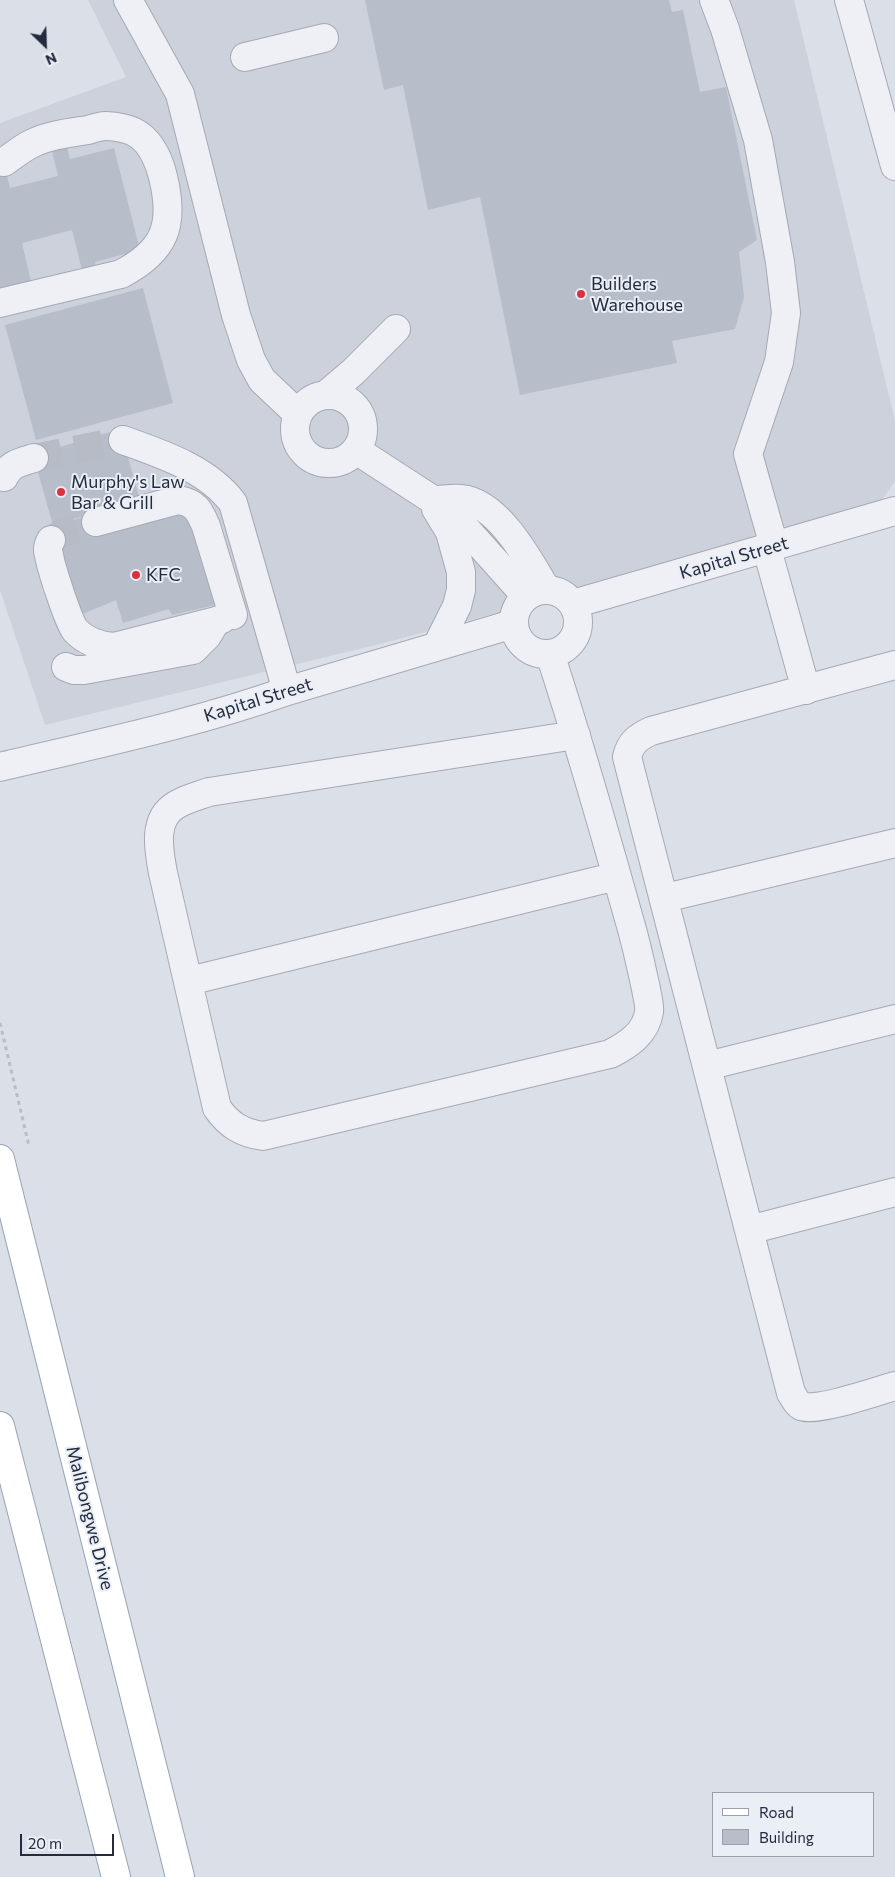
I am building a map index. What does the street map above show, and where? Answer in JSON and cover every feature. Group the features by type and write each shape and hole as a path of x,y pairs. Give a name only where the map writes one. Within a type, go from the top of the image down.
{"main road":[{"name":"Malibongwe Drive","path":"0,1159 180,1877"},
{"path":"0,1426 116,1877"}],"street":[{"path":"128,0 180,94 236,315 251,360 262,380 298,414"},
{"path":"714,0 725,29 758,140 782,279 786,313 779,362 748,454 771,548 783,609 806,690"},
{"path":"849,0 895,166"},
{"path":"245,57 324,38"},
{"path":"0,303 121,274 138,265 152,253 162,238 168,218 168,196 161,167 151,148 139,135 126,129 106,126 54,136 32,144 4,162"},
{"path":"326,395 353,372 396,329"},
{"path":"326,395 338,396 348,401 357,409 362,419 363,431 361,442 356,450 346,459 336,463 325,463 315,460 305,454 299,446 295,430 298,414 305,405 315,398 326,395"},
{"path":"123,440 165,456 204,476 223,490 233,503 287,691"},
{"path":"356,450 450,511 536,592"},
{"path":"4,477 6,470 14,464 34,458"},
{"path":"431,499 450,532 461,572 461,590 457,606 437,646"},
{"path":"96,522 178,500 190,502 200,513 206,526 225,618"},
{"name":"Kapital Street","path":"573,604 895,511"},
{"path":"51,540 48,545 48,555 75,630 101,646 114,647 225,618 262,606"},
{"path":"557,591 566,596 573,604 577,614 578,625 575,635 569,644 550,654 540,654 525,647 516,634 513,624 514,613 518,603 536,592 557,591"},
{"path":"66,667 74,670 84,670 193,650 225,618"},
{"name":"Kapital Street","path":"0,767 116,740 256,702 287,691 513,624"},
{"path":"550,654 573,726 637,946 650,1010 644,1027 629,1045 610,1054 263,1136 240,1130 224,1118 217,1108 163,873 158,845 162,819 174,806 208,792 573,726"},
{"path":"895,665 650,731 637,738 628,750 627,757 792,1393 799,1405 806,1408 821,1407 895,1386"},
{"path":"665,898 895,843"},
{"path":"189,981 617,876"},
{"path":"707,1066 895,1019"},
{"path":"749,1230 895,1192"}],"shaded area":[{"path":"88,0 794,0 895,421 895,481 875,510 667,568 384,643 45,725 0,590 0,123 126,77"}],"building":[{"path":"365,0 669,0 672,12 683,10 700,92 726,87 757,240 739,252 744,297 735,329 672,341 677,363 520,395 480,197 428,210 403,85 384,90"},
{"path":"67,147 70,159 114,148 140,250 95,262 98,275 84,278 72,230 22,243 33,290 0,298 0,148 10,188 58,176 52,151"},
{"path":"143,288 173,403 36,440 5,325"},
{"path":"120,429 140,500 53,525 33,455"},
{"name":"KFC","path":"192,504 215,605 172,615 169,609 123,623 116,600 78,616 47,528 93,514"}],"tunnel":[{"path":"34,458 123,440"},
{"path":"51,540 62,533 96,522"}],"place":[{"name":"Builders Warehouse","path":"581,294"},
{"name":"Murphy's Law Bar & Grill","path":"61,492"},
{"name":"KFC","path":"136,575"}]}
